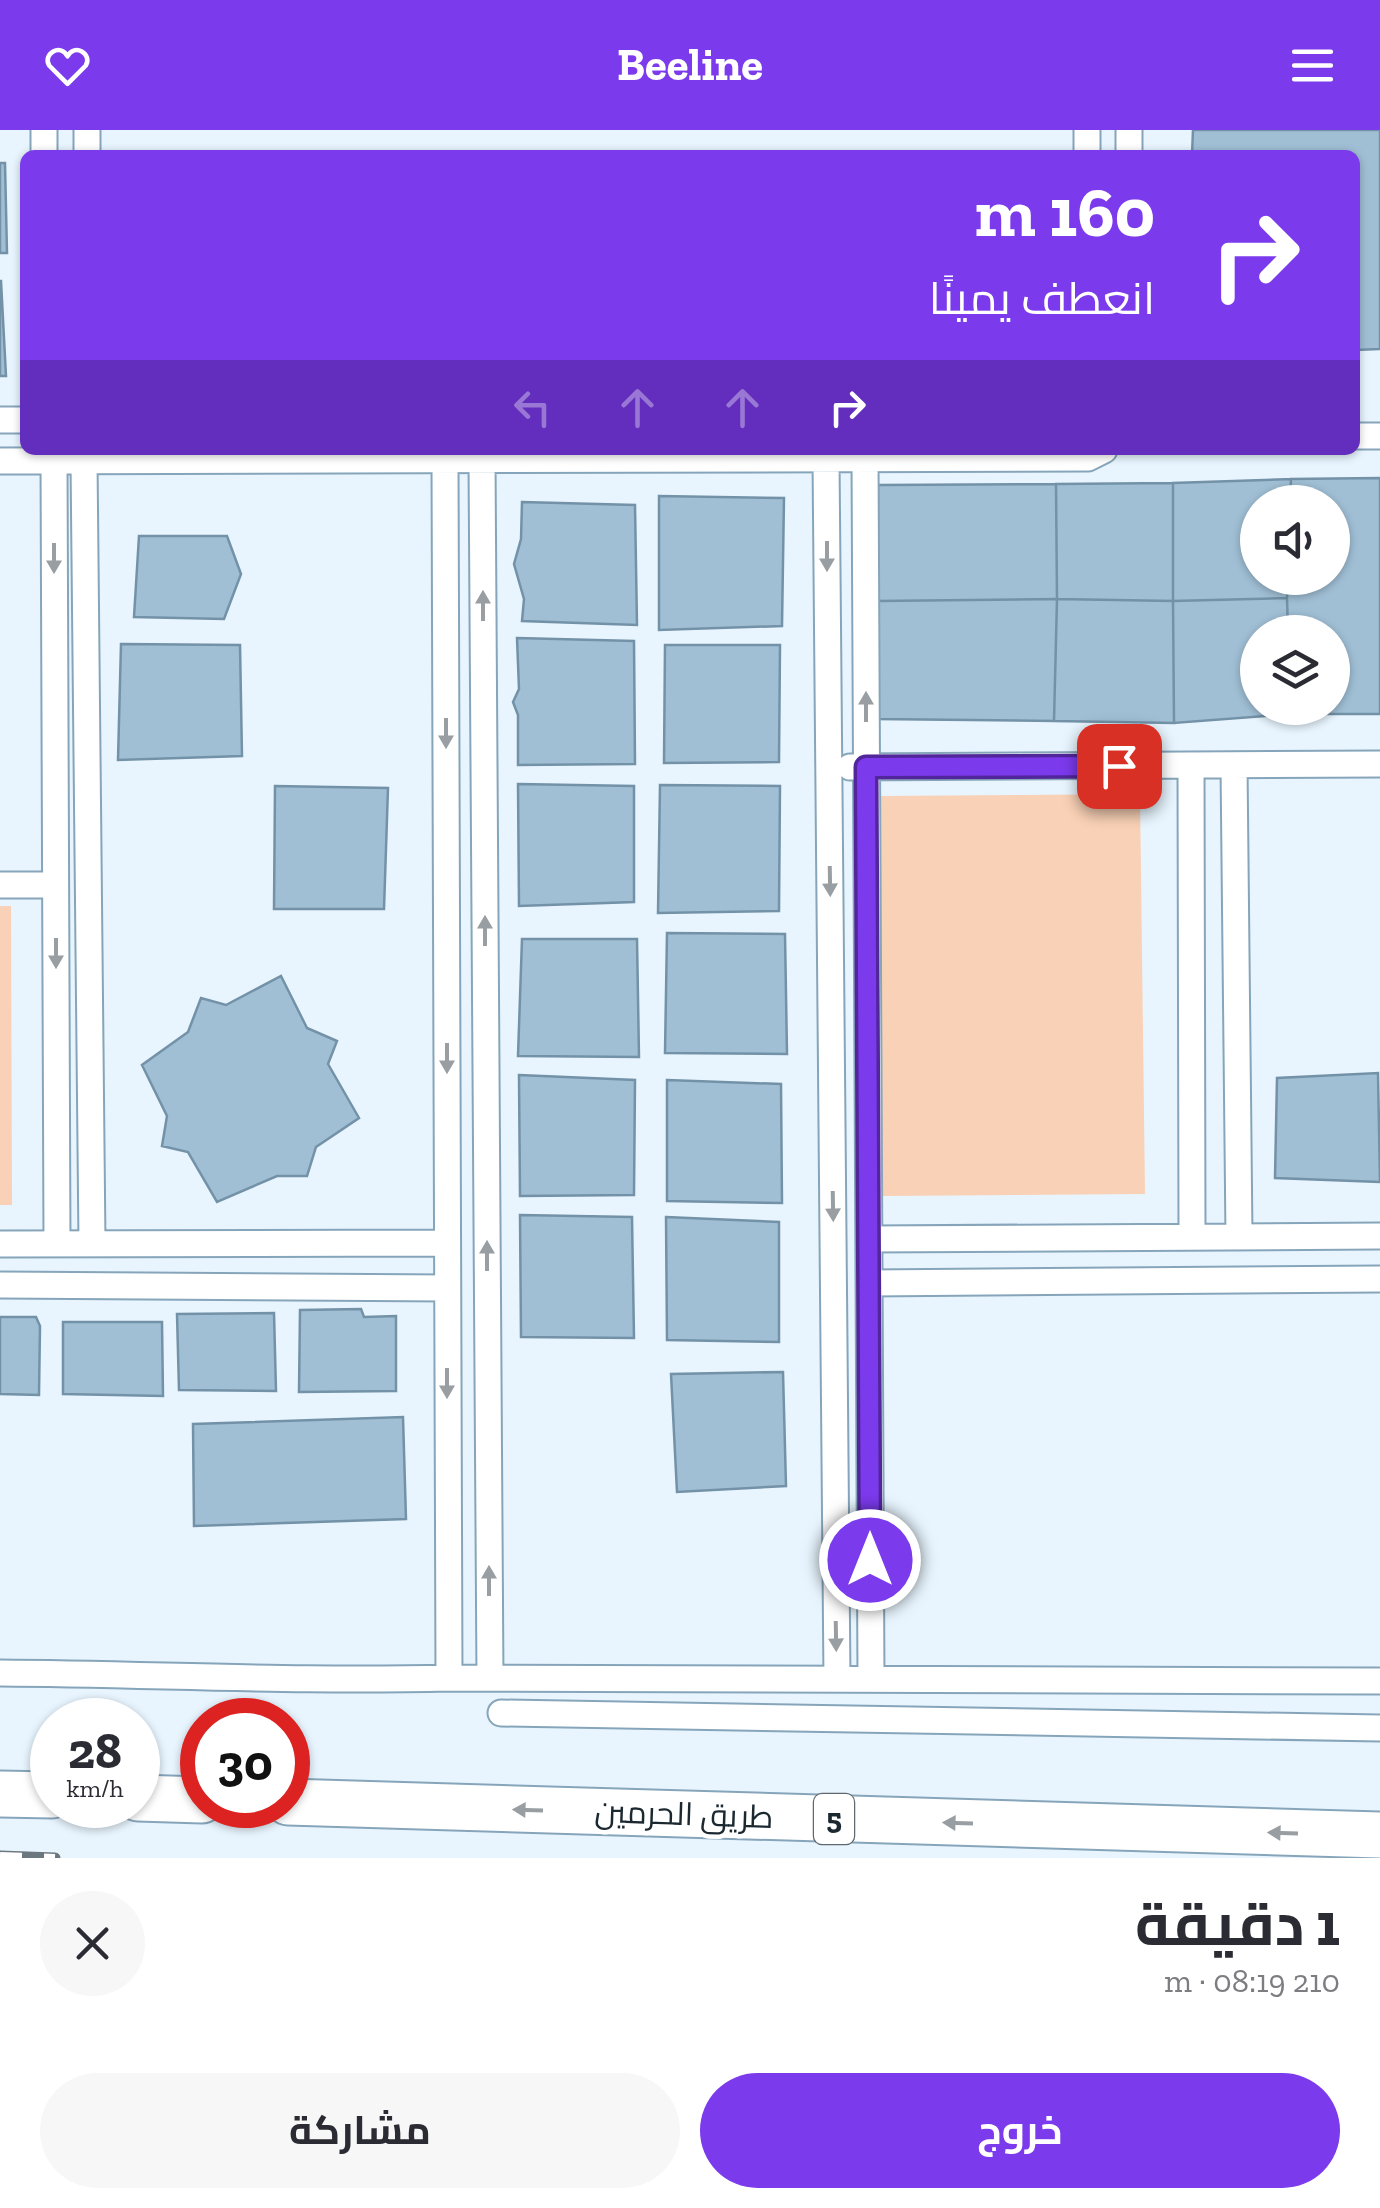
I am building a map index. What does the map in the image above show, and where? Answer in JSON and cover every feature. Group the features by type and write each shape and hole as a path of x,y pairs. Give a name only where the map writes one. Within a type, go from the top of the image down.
{"highway":[{"path":"0,1794 30,1795"},
{"name":"طريق الحرمين","path":"310,1803 1380,1836"}],"street":[{"path":"0,461 864,459 1017,455"},
{"path":"826,459 837,1679"},
{"path":"864,459 871,1679"},
{"path":"445,460 448,1678"},
{"path":"482,460 490,1678"},
{"path":"54,461 57,1244"},
{"path":"84,461 92,1243"},
{"path":"828,767 1380,764"},
{"path":"1191,765 1192,1237"},
{"path":"1234,765 1240,1236"},
{"path":"0,885 55,886"},
{"path":"869,1238 1380,1236"},
{"path":"0,1244 447,1244"},
{"path":"869,1283 1380,1278"},
{"path":"0,1284 447,1288"},
{"path":"0,1673 217,1675 304,1682 448,1678 1380,1681"},
{"path":"502,1713 1380,1728"}],"shaded area":[{"path":"1140,794 1145,1194 882,1196 879,796"},
{"path":"0,906 11,906 12,1205 0,1205"}],"building":[{"path":"1193,130 1380,130 1380,349 1360,350 1360,150 1192,150"},
{"path":"0,163 5,163 7,253 0,253"},
{"path":"1,281 6,376 0,376"},
{"path":"1380,478 1380,714 1350,714 1350,615 1288,615 1287,595 1350,595 1350,485 1291,485 1291,479"},
{"path":"1291,479 1291,485 1240,485 1240,595 1287,595 1287,598 1173,601 1173,483"},
{"path":"1173,483 1173,601 1057,599 1056,484"},
{"path":"1056,484 1057,599 878,601 878,485"},
{"path":"659,496 784,498 782,626 659,630"},
{"path":"522,502 635,505 637,625 522,621 524,599 514,564 521,539"},
{"path":"139,536 227,536 241,574 224,619 134,617"},
{"path":"1287,598 1288,615 1240,615 1240,718 1174,723 1173,601"},
{"path":"1057,599 1054,721 876,719 878,601"},
{"path":"1057,599 1173,601 1174,723 1054,721"},
{"path":"517,638 634,641 635,764 518,765 518,715 513,702 519,689"},
{"path":"121,644 240,645 242,756 118,760"},
{"path":"665,645 780,645 779,762 664,763"},
{"path":"518,784 634,786 634,902 519,906"},
{"path":"660,785 780,786 779,911 658,913"},
{"path":"275,786 388,788 384,909 274,909"},
{"path":"667,933 785,934 787,1054 665,1053"},
{"path":"522,939 637,939 639,1057 518,1056"},
{"path":"281,976 307,1028 337,1041 328,1064 359,1118 316,1147 307,1176 277,1176 217,1202 188,1152 162,1146 167,1116 142,1065 188,1032 201,998 226,1005"},
{"path":"1378,1073 1380,1182 1275,1178 1277,1078"},
{"path":"519,1075 635,1080 634,1195 520,1196"},
{"path":"667,1080 781,1084 782,1203 667,1201"},
{"path":"520,1215 632,1217 634,1338 521,1337"},
{"path":"666,1217 779,1222 779,1342 667,1340"},
{"path":"361,1309 364,1317 396,1316 396,1391 299,1392 300,1310"},
{"path":"274,1313 276,1391 179,1390 177,1314"},
{"path":"0,1317 36,1317 40,1326 39,1395 0,1394"},
{"path":"63,1322 162,1322 163,1396 63,1394"},
{"path":"783,1372 786,1486 677,1492 671,1374"},
{"path":"403,1417 406,1519 194,1526 193,1424"}],"railway":[{"path":"0,1856 55,1858"}],"route":[{"path":"870,1560 866,767 1119,766"}]}
